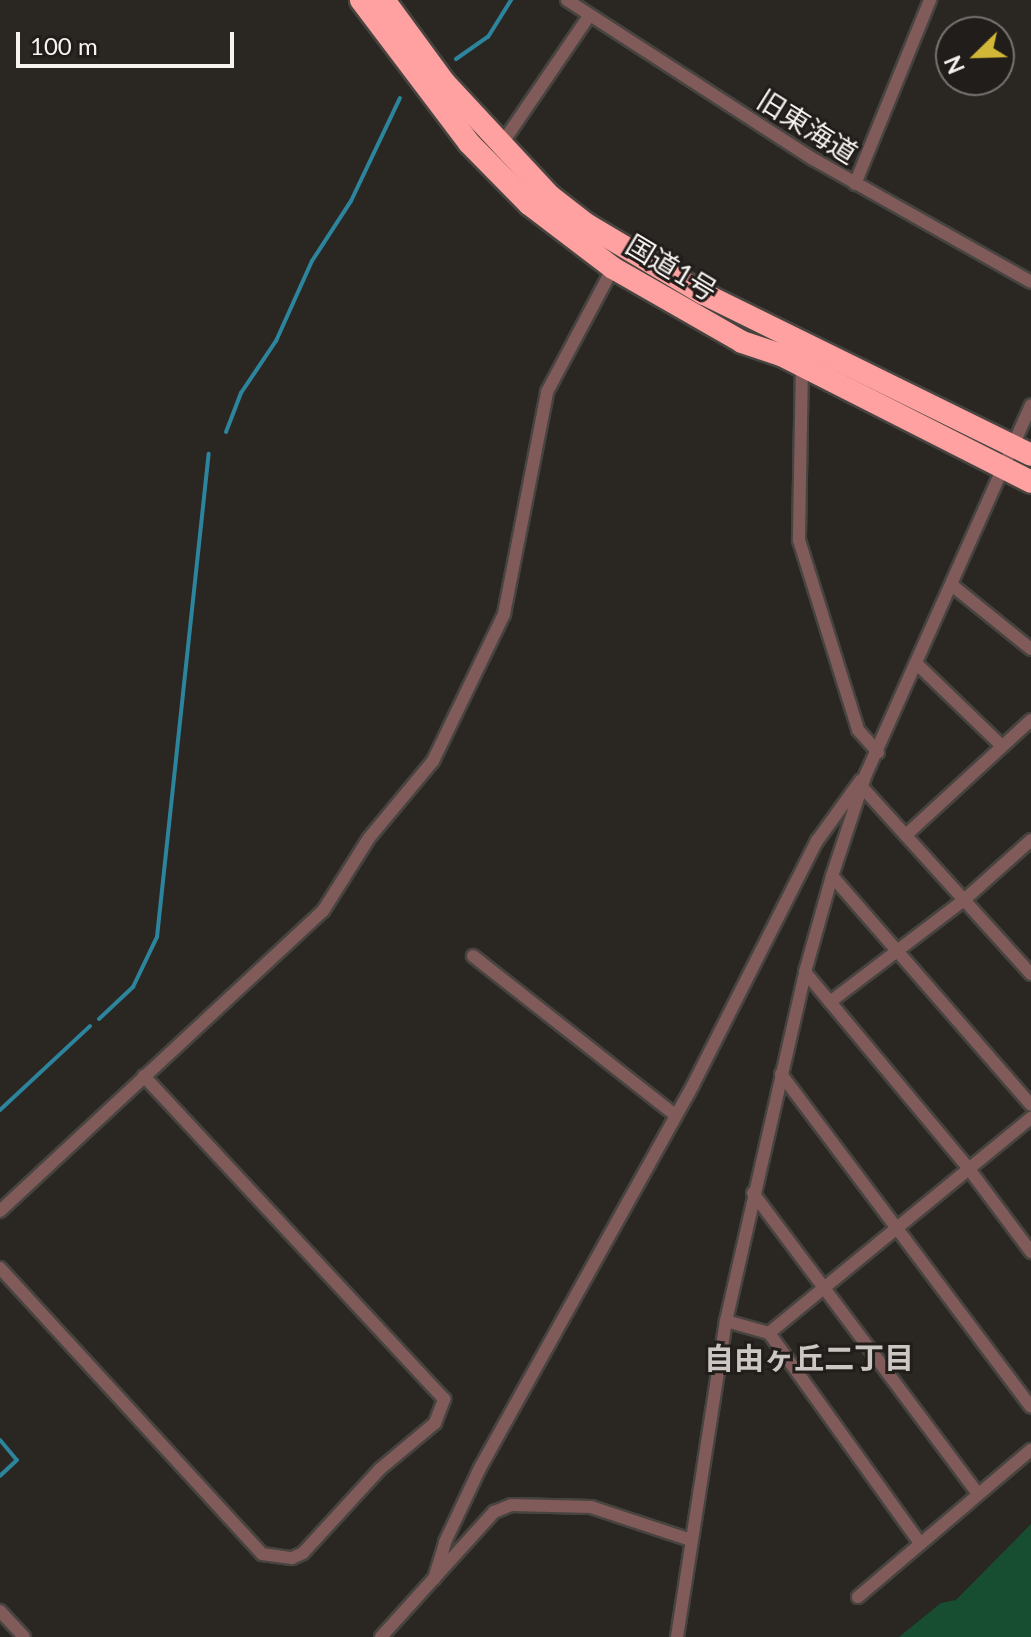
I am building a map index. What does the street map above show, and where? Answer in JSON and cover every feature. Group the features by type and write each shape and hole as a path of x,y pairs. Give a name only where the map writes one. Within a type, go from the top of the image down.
{"highway":[{"name":"国道1号","path":"361,0 469,143 529,204 613,268 708,325 802,355 1022,450"},
{"name":"国道1号","path":"384,0 444,82 550,196 622,249 802,355 1031,482"}],"street":[{"name":"旧東海道","path":"567,0 855,184 1031,282"},
{"path":"855,184 930,0"},
{"path":"501,145 589,16"},
{"path":"0,1211 323,911 369,838 433,761 504,614 547,392 613,268"},
{"path":"802,355 799,540 858,730 878,752"},
{"path":"434,1579 480,1468 675,1115 817,841 866,774 878,752 1004,469 1022,450 1031,405"},
{"path":"953,586 1031,649"},
{"path":"917,664 1002,746"},
{"path":"906,835 1031,720"},
{"path":"677,1637 688,1539 726,1321 753,1193 805,972 832,876 866,774"},
{"path":"862,787 1029,969"},
{"path":"830,1002 964,900 1031,840"},
{"path":"832,876 1031,1105"},
{"path":"473,956 675,1115"},
{"path":"805,972 969,1169 1031,1252"},
{"path":"781,1074 1031,1407"},
{"path":"0,1268 262,1554 292,1558 303,1553 380,1469 435,1423 444,1399 144,1076"},
{"path":"769,1333 822,1286 1031,1118"},
{"path":"753,1193 978,1494"},
{"path":"726,1321 769,1333 920,1543"},
{"path":"858,1597 1031,1450"},
{"path":"381,1637 494,1512 511,1505 591,1507 688,1539"},
{"path":"0,1611 24,1637"}],"green space":[{"path":"1031,1524 1031,1637 899,1637 941,1603 956,1600"}],"waterway":[{"path":"456,59 488,37 511,0"},
{"path":"226,432 241,393 276,341 312,261 351,201 400,98"},
{"path":"99,1019 133,987 157,937 209,454"},
{"path":"0,1110 90,1026"},
{"path":"0,1440 17,1460 0,1476"}],"district":[{"name":"自由ヶ丘二丁目","path":"809,1357"}]}
